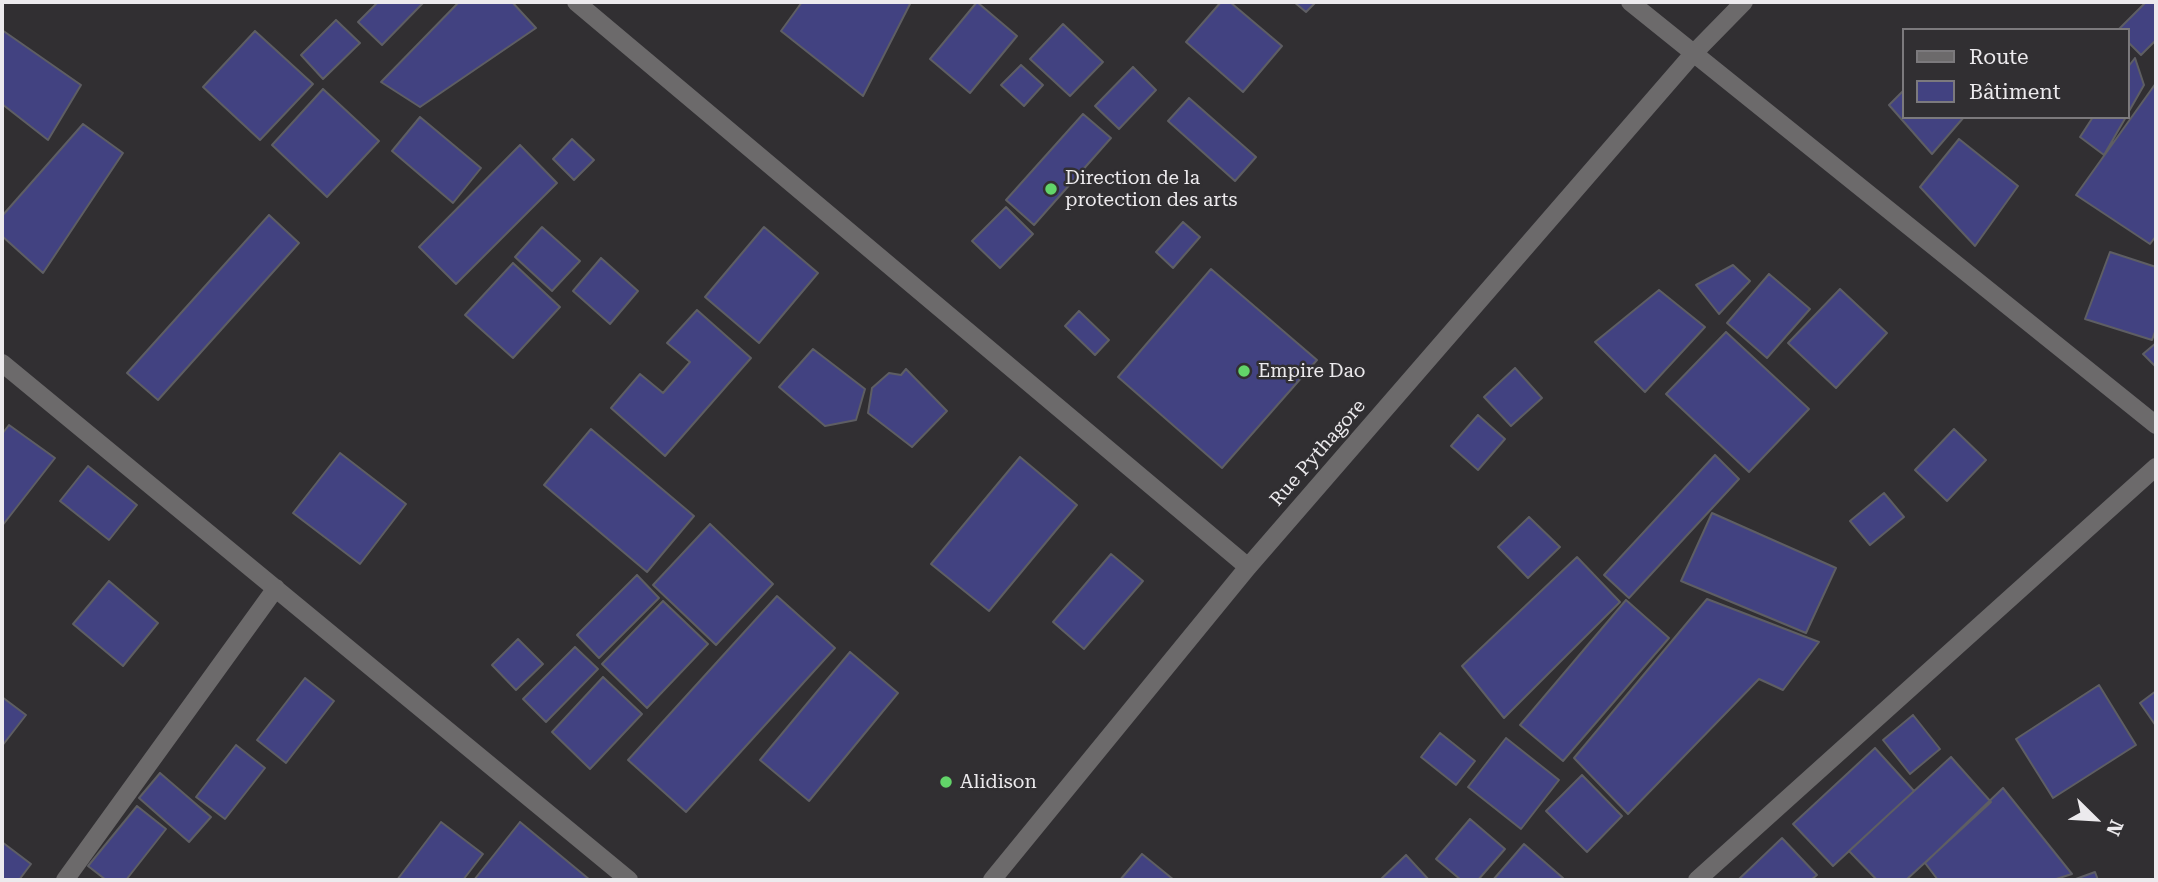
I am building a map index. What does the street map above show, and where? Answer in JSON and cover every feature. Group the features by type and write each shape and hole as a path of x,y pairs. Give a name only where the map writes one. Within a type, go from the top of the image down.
{"street":[{"path":"576,2 1248,566"},
{"path":"1630,2 2156,425"},
{"name":"Rue Pythagore","path":"992,880 1248,566 1693,54 1744,2"},
{"path":"2,363 629,880"},
{"path":"1697,880 2156,467"},
{"path":"65,880 276,588"}],"building":[{"path":"378,2 424,2 382,45 358,22"},
{"path":"459,2 512,2 536,28 420,107 381,82"},
{"path":"802,2 911,2 863,96 781,31"},
{"path":"977,2 1017,36 970,93 930,59"},
{"path":"1221,2 1230,2 1282,46 1243,92 1186,42"},
{"path":"1294,2 1316,2 1306,12"},
{"path":"2146,2 2156,2 2156,40 2141,55 2130,44 2130,28 2120,28"},
{"path":"336,20 360,43 323,79 301,55"},
{"path":"1063,24 1103,62 1070,96 1030,59"},
{"path":"2,30 81,85 48,140 2,104"},
{"path":"255,31 313,84 260,140 203,87"},
{"path":"2135,58 2144,85 2130,110 2130,64"},
{"path":"1021,65 1043,85 1024,106 1001,85"},
{"path":"1133,67 1156,90 1119,129 1095,106"},
{"path":"2156,83 2156,236 2150,244 2076,195"},
{"path":"323,89 379,141 327,197 272,145"},
{"path":"1902,92 1902,119 1962,119 1932,154 1889,105"},
{"path":"1189,98 1256,157 1235,181 1168,121"},
{"path":"1083,114 1111,138 1034,225 1006,200"},
{"path":"420,117 481,168 453,203 392,151"},
{"path":"2092,119 2125,119 2104,155 2080,137"},
{"path":"83,124 123,153 43,273 2,236 2,216"},
{"path":"572,139 594,160 574,180 553,159"},
{"path":"1959,139 2018,186 1975,246 1920,187"},
{"path":"520,145 557,183 456,284 419,247"},
{"path":"1006,207 1033,234 1000,268 972,241"},
{"path":"269,215 299,243 158,400 127,373"},
{"path":"1183,222 1200,237 1173,268 1156,252"},
{"path":"542,227 580,261 552,291 515,257"},
{"path":"764,227 818,273 759,343 705,297"},
{"path":"2110,252 2156,267 2156,329 2152,340 2085,319"},
{"path":"601,258 638,291 610,324 573,291"},
{"path":"513,263 560,307 513,358 465,315"},
{"path":"1733,265 1750,281 1719,314 1696,285"},
{"path":"1211,269 1317,360 1222,468 1118,377"},
{"path":"1769,274 1810,309 1767,358 1727,323"},
{"path":"1840,289 1887,333 1836,388 1788,343"},
{"path":"1659,290 1705,327 1645,392 1595,342"},
{"path":"697,310 751,358 665,456 611,408 640,374 663,393 690,362 667,343"},
{"path":"1079,311 1109,340 1095,355 1065,326"},
{"path":"1726,332 1809,409 1749,472 1666,394"},
{"path":"2156,343 2156,367 2143,354"},
{"path":"813,349 865,389 856,420 825,426 779,387"},
{"path":"1515,368 1542,398 1511,426 1484,397"},
{"path":"906,369 947,411 912,447 868,413 872,388 889,373 901,375"},
{"path":"1478,415 1505,439 1478,470 1451,446"},
{"path":"9,425 55,458 2,526 2,434"},
{"path":"591,429 694,516 647,572 544,485"},
{"path":"1954,429 1986,460 1947,501 1915,470"},
{"path":"340,453 406,504 360,564 293,513"},
{"path":"1715,455 1739,479 1629,598 1604,575"},
{"path":"1020,457 1077,505 989,611 931,564"},
{"path":"88,466 137,505 109,540 60,501"},
{"path":"1884,493 1904,517 1870,545 1850,521"},
{"path":"1712,513 1836,568 1806,633 1681,581"},
{"path":"1529,517 1560,547 1528,578 1498,547"},
{"path":"710,524 773,584 716,645 653,585"},
{"path":"1111,554 1143,581 1084,649 1053,622"},
{"path":"1577,557 1620,602 1504,718 1462,666"},
{"path":"637,575 659,598 599,658 577,635"},
{"path":"109,581 158,623 123,666 73,624"},
{"path":"777,596 835,648 686,812 628,760"},
{"path":"1707,599 1819,642 1783,690 1759,679 1628,814 1574,758"},
{"path":"1626,600 1669,638 1563,761 1520,725"},
{"path":"663,601 708,644 647,708 602,664"},
{"path":"518,639 543,664 516,690 492,665"},
{"path":"575,647 598,669 546,722 523,699"},
{"path":"850,652 898,693 809,801 760,760"},
{"path":"603,677 642,714 590,769 552,732"},
{"path":"305,678 334,701 286,763 257,740"},
{"path":"2099,685 2136,745 2053,798 2016,739"},
{"path":"2156,691 2156,726 2140,703"},
{"path":"2,697 26,715 2,746"},
{"path":"1913,715 1940,749 1910,774 1883,740"},
{"path":"1440,733 1475,761 1456,785 1421,757"},
{"path":"1506,738 1559,780 1521,829 1468,787"},
{"path":"236,745 265,768 225,819 196,797"},
{"path":"1875,748 1914,791 1833,866 1793,824"},
{"path":"1951,757 1991,802 1906,880 1877,880 1849,851"},
{"path":"160,773 211,817 189,842 139,798"},
{"path":"1582,775 1622,816 1587,852 1546,811"},
{"path":"2003,788 2072,874 2053,880 1938,880 1925,863"},
{"path":"137,806 166,829 126,880 106,880 88,866"},
{"path":"1470,819 1505,849 1478,880 1461,880 1436,859"},
{"path":"441,822 483,854 463,880 397,880"},
{"path":"520,822 590,880 474,880"},
{"path":"1782,838 1817,875 1811,880 1738,880"},
{"path":"2,842 31,864 19,880 2,880"},
{"path":"1524,844 1563,878 1493,880"},
{"path":"1142,854 1174,880 1120,880"},
{"path":"1406,855 1429,880 1380,880"},
{"path":"2095,872 2098,880 2073,880"}],"place":[{"name":"Direction de la protection des arts","path":"1051,189"},
{"name":"Empire Dao","path":"1244,371"},
{"name":"Alidison","path":"946,782"}]}
